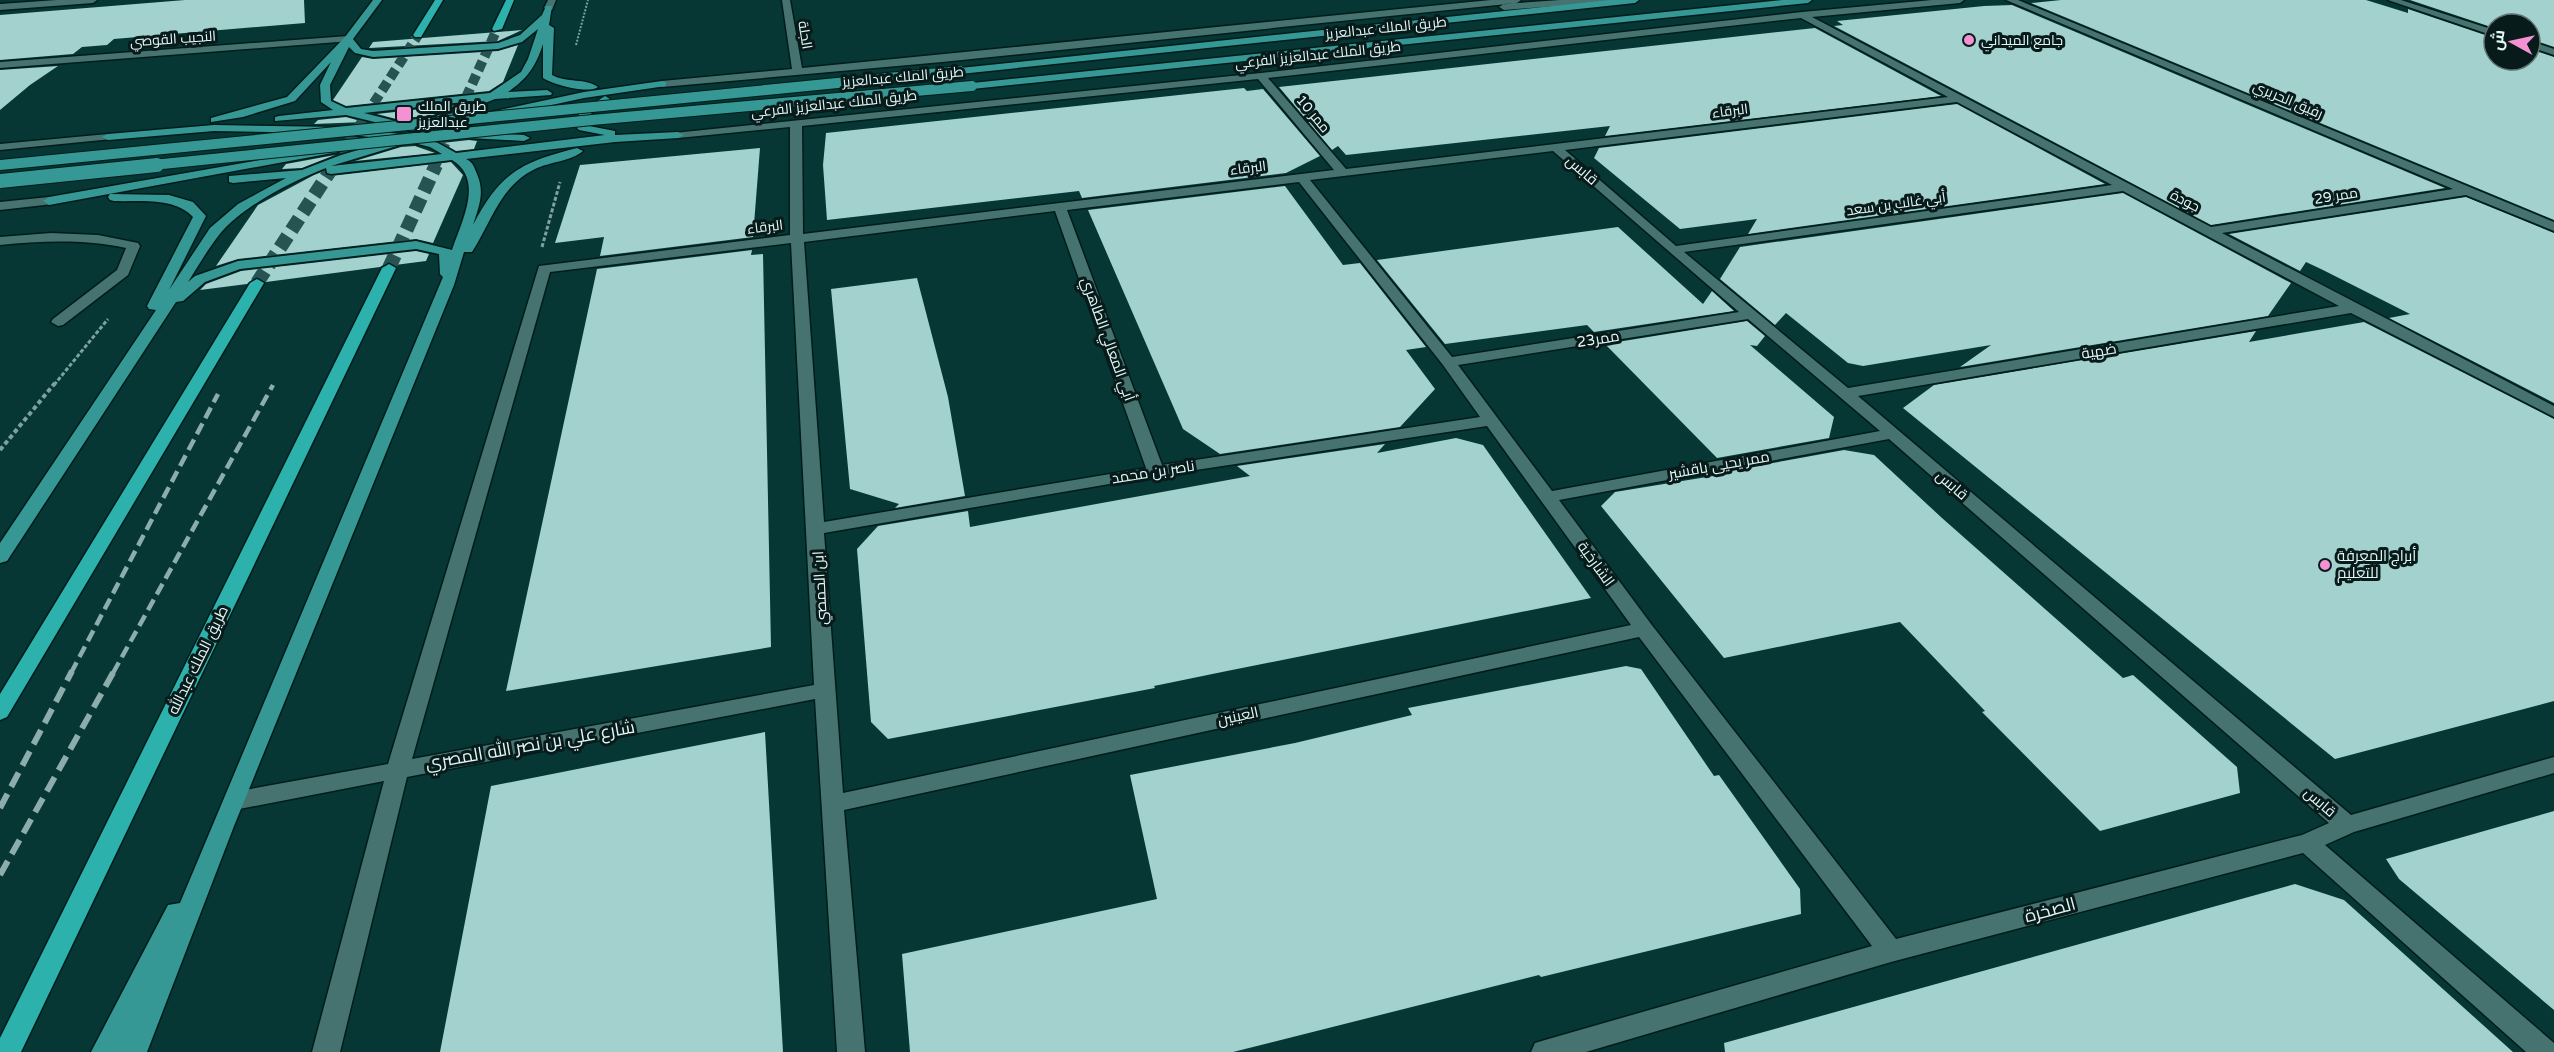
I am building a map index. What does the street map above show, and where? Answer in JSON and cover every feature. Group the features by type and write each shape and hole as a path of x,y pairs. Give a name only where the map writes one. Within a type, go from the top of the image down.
{"highway":[{"path":"418,35 440,0"},
{"path":"497,29 510,0"},
{"name":"طريق الملك عبدالله","path":"8,1052 389,268"},
{"path":"0,712 257,283"}],"main road":[{"path":"108,137 239,115 291,99 348,39 378,0"},
{"name":"طريق الملك عبدالعزيز","path":"0,165 960,71 1635,0"},
{"name":"طريق الملك عبدالعزيز","path":"0,181 592,120 972,86 1808,0"},
{"path":"348,39 358,51 373,54 498,46 517,41 531,33 551,4"},
{"path":"551,4 547,76 557,82 592,87 662,84"},
{"path":"0,557 215,231 242,207 306,172 411,133 485,101 512,84 530,69 551,4"},
{"path":"105,1052 234,801 447,285 476,197 476,186 468,164 455,155 411,133 343,111 326,102 325,86 348,39"},
{"path":"108,137 214,128 343,111 490,96 662,84"},
{"path":"431,132 553,101 662,84"},
{"path":"662,84 606,99 583,115 583,128 616,134 678,135"},
{"path":"214,128 314,129 392,136"},
{"path":"49,201 344,148 411,133 612,139"},
{"path":"49,201 455,155 612,139 678,135"},
{"path":"447,285 499,193 515,176 543,160 611,142 678,135"},
{"path":"49,201 156,180 180,172 204,155 199,140 108,137"},
{"path":"49,201 125,197 169,199 189,205 200,216 118,377"},
{"path":"118,377 181,293 200,279 238,264 416,246 446,251 447,285"},
{"path":"134,1052 222,826"}],"street":[{"path":"0,7 93,0"},
{"name":"الجلة","path":"786,0 798,73"},
{"path":"1389,0 1401,11"},
{"path":"662,84 798,73 1517,0"},
{"name":"طريق الملك عبدالعزيز الفرعي","path":"678,135 1261,76 1802,15 1960,0"},
{"name":"رفيق الحريري","path":"2010,0 2554,227"},
{"path":"2392,0 2482,29"},
{"path":"1299,22 1352,22 1569,2 1610,2"},
{"name":"جودة","path":"1802,15 1956,99 2554,412"},
{"name":"النجيب القوصي","path":"0,65 348,39"},
{"name":"ممر 10","path":"1261,76 1341,171"},
{"name":"البرقاء","path":"544,269 1341,171 1956,99"},
{"name":"ابن الحمصي","path":"796,123 797,238 817,529 832,804 851,1052"},
{"path":"0,147 108,137"},
{"name":"قابس","path":"1555,147 2347,825"},
{"name":"الشارخية","path":"1301,177 1448,362 1489,421 1644,629 1891,951"},
{"name":"أبي غالب بن سعد","path":"1673,250 2123,187"},
{"name":"ممر 29","path":"2211,231 2466,191"},
{"path":"0,206 49,201"},
{"name":"أبي المعالي الطاهري","path":"1060,207 1156,471"},
{"path":"0,241 55,236 102,238 133,246 123,272 58,322"},
{"path":"326,1052 398,769 544,269"},
{"name":"ضهية","path":"1845,393 2352,308"},
{"name":"ممر23","path":"1448,362 1749,315"},
{"name":"ناصر بن محمد","path":"817,529 1156,471 1489,421"},
{"name":"ممر يحيى باقشير","path":"1547,496 1892,434"},
{"name":"العينين","path":"832,804 1644,629"},
{"name":"شارع علي بن نصر الله المصري","path":"234,801 826,690"},
{"name":"الصخرة","path":"1545,1052 1891,951 2307,843 2347,825 2554,765"},
{"path":"2307,843 2545,1052"}],"path":[{"path":"574,50 588,0"},
{"path":"544,269 541,251 560,182"}],"building":[{"path":"185,0 304,0 305,23 114,39 107,45 82,47 73,54 0,60 0,15"},
{"path":"2061,0 2366,0 2408,13 2408,9 2482,34 2482,72 2542,72 2542,53 2554,57 2554,220 2031,3"},
{"path":"2410,0 2554,0 2554,47 2542,43 2542,12 2482,12 2482,24"},
{"path":"2012,5 2445,188 2211,225 1834,26 1843,25 1837,21"},
{"path":"1815,28 1941,96 1605,136 1610,126 1346,155 1338,146 1332,150 1279,87"},
{"path":"522,30 498,41 369,48 373,42"},
{"path":"518,45 503,82 489,91 346,106 333,100 362,57 373,59 498,51"},
{"path":"58,66 30,85 0,110 0,70"},
{"path":"1244,88 1247,91 1263,89 1320,156 1286,173 1082,198 1079,191 827,220 823,165 826,133"},
{"path":"1957,104 2105,184 1748,234 1757,219 1680,229 1594,158 1599,148"},
{"path":"457,105 433,115 396,119 377,114"},
{"path":"346,117 364,122 314,124 318,120"},
{"path":"477,141 474,149 456,151 442,143"},
{"path":"415,146 435,153 355,161 401,147"},
{"path":"760,148 753,237 600,256 604,237 555,243 580,165"},
{"path":"335,155 302,168 282,169 286,164"},
{"path":"451,162 463,175 433,243 416,239 238,259 216,266 258,205 314,175 324,171 326,175 331,176"},
{"path":"1285,186 1343,265 1360,263 1426,347 1406,350 1435,389 1400,427 1220,454 1183,429 1088,210"},
{"path":"2123,193 2291,283 2268,316 1960,367 1991,345 1863,366 1848,363 1786,313 1775,325 1720,279 1740,247"},
{"path":"2466,197 2554,233 2554,403 2389,318 2410,314 2306,262 2300,271 2229,234"},
{"path":"1618,227 1703,304 1712,291 1734,311 1594,332 1587,325 1445,344 1377,260"},
{"path":"752,250 751,255 763,254 771,647 506,691 597,269"},
{"path":"416,251 429,254 426,261 395,265 388,262 380,267 266,282 256,277 247,284 200,290 206,284 241,271"},
{"path":"917,278 948,397 965,496 895,508 899,504 850,489 831,289"},
{"path":"1747,321 1765,336 1757,346 1750,345 1834,417 1829,438 1717,458 1605,344"},
{"name":"أبراج المعرفة للتعليم","path":"2364,322 2554,419 2554,701 2335,759 1903,408 1934,385 2256,331 2249,342"},
{"path":"1456,438 1483,445 1591,598 1154,686 1155,688 888,739 871,722 857,549 878,526 968,511 970,527 1250,476 1237,466 1385,444 1377,453"},
{"path":"1844,450 1874,455 2123,678 2133,675 2237,767 2240,793 2100,831 1982,712 1985,711 1900,622 1724,658 1601,506 1615,492 1731,473 1729,471"},
{"path":"1626,666 1641,669 1714,776 1719,775 1800,889 1801,914 1541,977 1539,975 1233,1052 910,1052 902,954 1157,899 1130,775 1295,743 1412,715 1408,708"},
{"path":"765,732 783,1052 440,1052 491,786"},
{"path":"2554,811 2554,1010 2399,879 2386,859"},
{"path":"2295,884 2344,900 2513,1052 1725,1052 1724,1043"}],"tunnel":[{"path":"435,166 497,29"},
{"path":"333,166 418,35"},
{"path":"257,283 334,165"},
{"path":"389,268 436,165"}],"railway":[{"path":"113,673 273,385"},
{"path":"71,673 218,394"},
{"path":"0,808 72,671"},
{"path":"0,875 114,671"}],"place":[{"name":"جامع الميداني","path":"1969,40"},
{"name":"طريق الملك عبدالعزيز","path":"404,114"},
{"name":"أبراج المعرفة للتعليم","path":"2325,565"}]}
